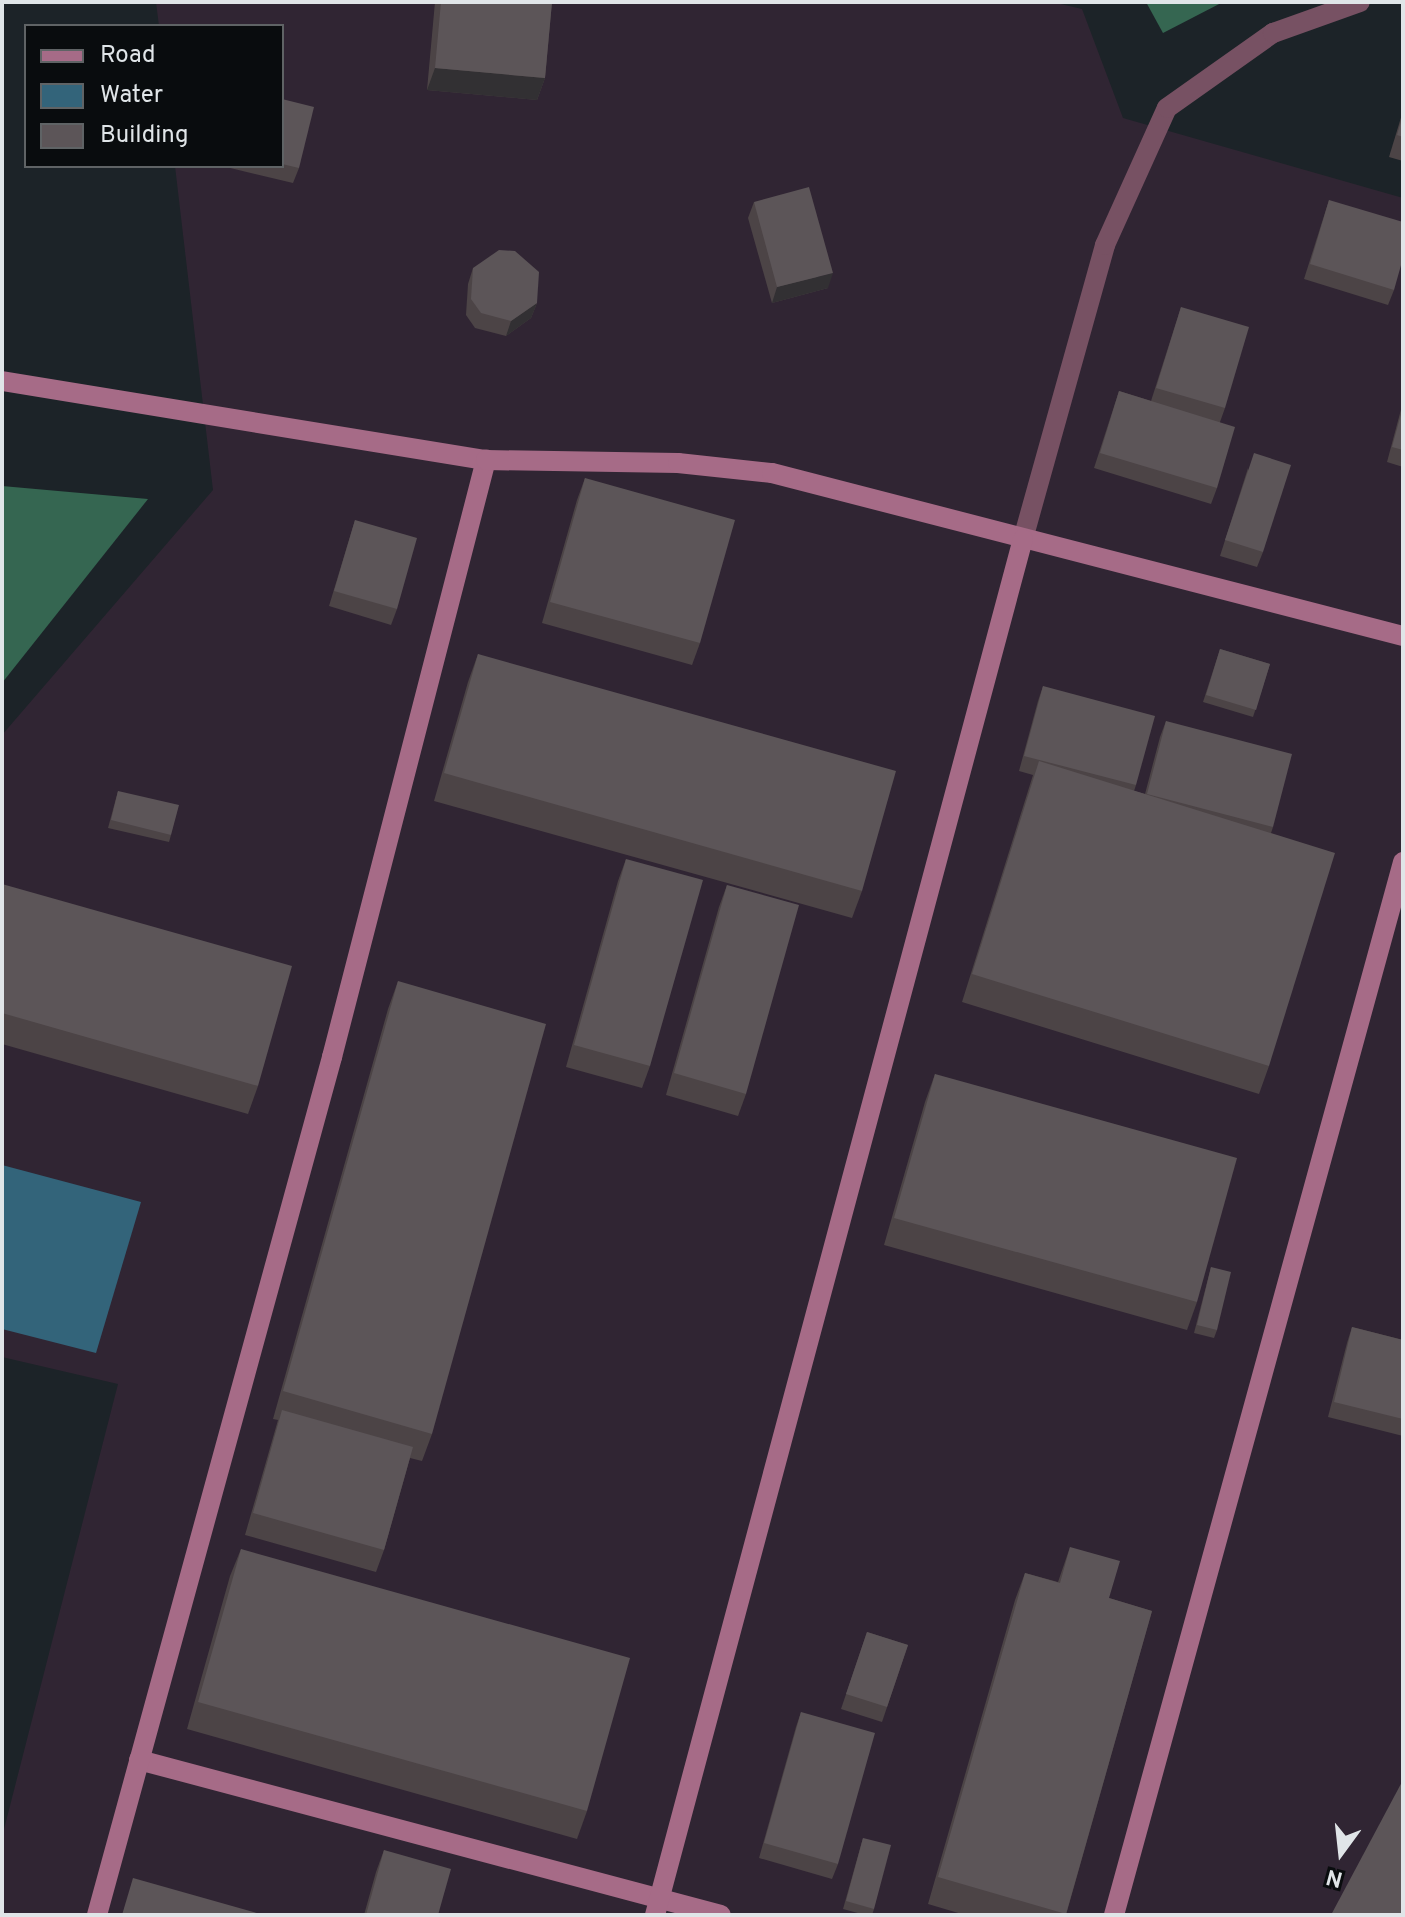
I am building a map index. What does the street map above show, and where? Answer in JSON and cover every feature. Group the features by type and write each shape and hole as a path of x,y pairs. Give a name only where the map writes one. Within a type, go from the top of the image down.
{"street":[{"path":"658,1907 1023,539 1105,245 1167,108 1273,33 1360,2"},
{"path":"2,381 486,460 678,463 772,473 1403,636"},
{"path":"97,1915 332,1057 486,460"},
{"path":"1114,1915 1403,862"},
{"path":"139,1760 658,1907 721,1915"}],"shaded area":[{"path":"156,2 1052,2 1082,9 1123,118 1403,198 1403,1915 2,1915 2,1837 118,1384 2,1357 2,735 213,490 175,168 284,168 284,24 159,24"}],"green space":[{"path":"1146,2 1223,2 1163,33"},
{"path":"2,486 148,499 2,683"}],"water":[{"path":"2,1165 141,1202 96,1353 2,1329"}],"building":[{"path":"441,2 552,2 545,78 435,68"},
{"path":"284,100 314,107 299,168 284,164"},
{"path":"1403,115 1403,137 1397,135"},
{"path":"809,187 833,273 777,287 754,202"},
{"path":"1329,200 1403,222 1403,258 1394,290 1310,264"},
{"path":"499,250 515,251 539,272 537,303 511,321 481,313 471,299 473,268"},
{"path":"1181,307 1249,327 1225,408 1156,388"},
{"path":"1119,391 1235,427 1217,488 1100,453"},
{"path":"1403,407 1403,450 1392,447"},
{"path":"1254,453 1291,465 1263,552 1225,540"},
{"path":"585,478 735,520 700,643 550,602"},
{"path":"355,520 417,538 397,609 334,591"},
{"path":"1220,649 1270,664 1256,710 1206,695"},
{"path":"478,654 896,771 862,891 444,773"},
{"path":"1043,686 1155,716 1136,785 1024,756"},
{"path":"1166,721 1292,754 1273,827 1147,794"},
{"path":"1039,761 1335,853 1269,1066 972,974"},
{"path":"118,791 179,805 171,835 111,820"},
{"path":"626,859 703,880 650,1066 574,1045"},
{"path":"2,884 292,966 258,1086 2,1013"},
{"path":"727,885 799,905 746,1094 674,1073"},
{"path":"398,981 546,1024 432,1434 283,1391"},
{"path":"935,1074 1237,1158 1197,1302 894,1218"},
{"path":"1211,1267 1231,1272 1217,1330 1197,1325"},
{"path":"1352,1327 1403,1340 1403,1419 1334,1402"},
{"path":"282,1410 413,1447 384,1550 253,1513"},
{"path":"1070,1547 1120,1561 1109,1598 1152,1611 1066,1914 938,1877 1025,1573 1060,1583"},
{"path":"241,1549 630,1658 587,1811 198,1702"},
{"path":"867,1632 908,1645 887,1707 846,1694"},
{"path":"801,1712 875,1733 838,1864 764,1843"},
{"path":"1403,1780 1403,1915 1331,1915"},
{"path":"863,1838 891,1845 874,1909 846,1901"},
{"path":"384,1850 451,1869 438,1915 366,1915"},
{"path":"133,1878 264,1915 122,1915"}]}
